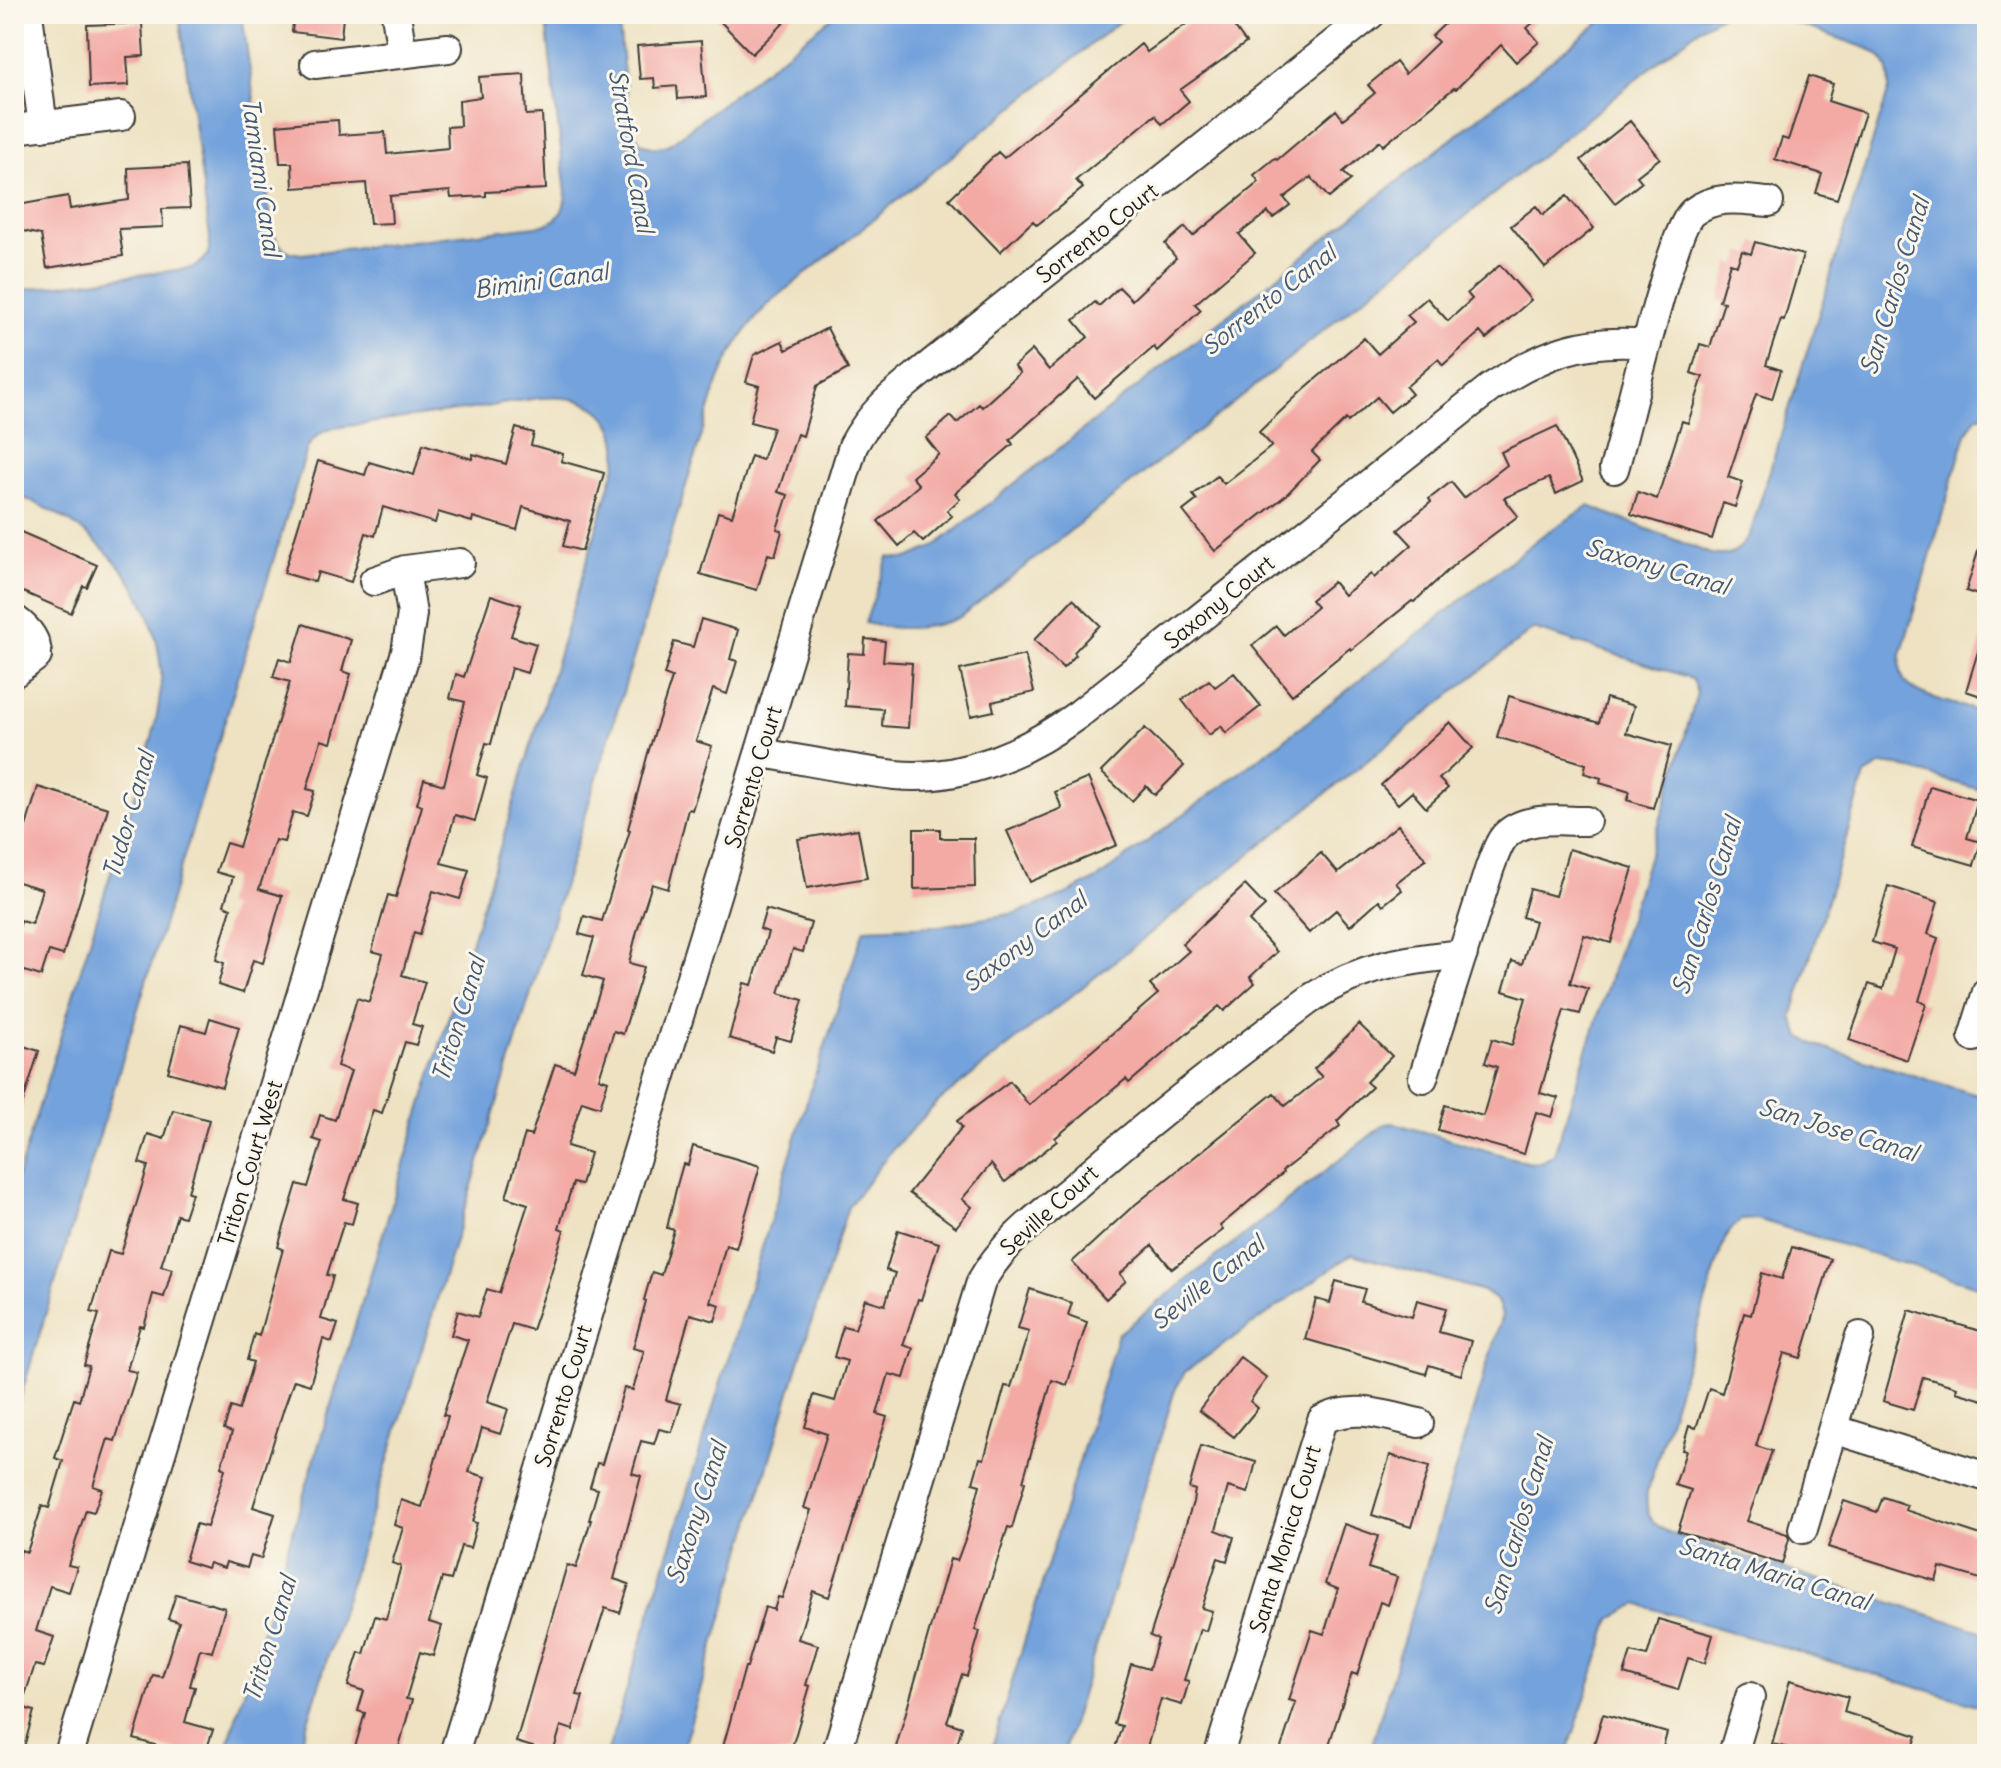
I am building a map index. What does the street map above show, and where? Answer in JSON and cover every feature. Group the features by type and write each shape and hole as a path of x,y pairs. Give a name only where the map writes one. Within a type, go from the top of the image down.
{"street":[{"path":"28,14 43,126"},
{"path":"396,14 402,53"},
{"name":"Sorrento Court","path":"454,1754 853,446 864,425 879,406 1371,14"},
{"path":"315,64 448,48"},
{"path":"14,129 121,116"},
{"path":"1614,469 1647,344 1679,237 1690,214 1715,199 1769,202"},
{"name":"Saxony Court","path":"761,753 897,775 957,771 1022,750 1079,714 1490,388 1538,359 1560,350 1589,343 1618,341 1647,344"},
{"path":"374,581 405,570 460,563"},
{"name":"Triton Court West","path":"69,1754 406,652 412,614 405,570"},
{"path":"14,619 32,637 37,656 14,673"},
{"path":"1423,1078 1490,867 1503,838 1517,827 1537,821 1586,821"},
{"name":"Seville Court","path":"836,1754 981,1282 993,1260 1010,1241 1117,1149 1332,984 1376,966 1463,954"},
{"path":"1973,1037 1987,992"},
{"path":"1803,1529 1860,1336"},
{"name":"Santa Monica Court","path":"1219,1754 1322,1420 1350,1411 1419,1423"},
{"path":"1833,1429 1987,1477"},
{"path":"1733,1754 1750,1697"}],"water":[{"path":"179,14 242,14 272,228 282,247 302,254 544,225 558,217 566,193 545,14 618,14 633,127 637,137 647,146 661,147 670,144 836,14 1129,14 768,304 730,355 715,391 298,1754 225,1754 616,465 617,445 612,427 601,412 583,402 558,398 532,399 334,428 318,435 307,449 14,1419 14,1188 152,738 159,705 161,671 147,611 133,584 115,561 94,540 69,522 43,506 14,494 14,291 191,268 206,257 210,238"},
{"name":"Sorrento Canal","path":"1610,14 1724,14 1700,28 1231,405 960,617 937,625 913,628 865,623 888,557 905,559 934,547"},
{"path":"1769,14 1987,14 1987,414 1977,417 1966,434 1900,665 1904,680 1918,691 1987,713 1987,792 1895,765 1882,765 1865,775 1792,1017 1800,1036 1816,1045 1987,1098 1987,1289 1757,1219 1741,1220 1729,1231 1723,1244 1647,1493 1647,1506 1653,1521 1668,1532 1987,1633 1987,1708 1637,1604 1611,1619 1567,1754 1369,1754 1502,1315 1497,1301 1483,1291 1352,1254 1185,1372 1175,1390 1063,1754 990,1754 1118,1334 1385,1124 1394,1123 1526,1162 1541,1162 1554,1154 1666,802 1697,693 1692,680 1685,676 1533,629 938,1102 892,1150 848,1207 681,1754 607,1754 810,1091 864,929 939,926 1016,913 1058,898 1097,879 1306,723 1543,535 1589,506 1711,554 1729,554 1746,540 1889,89 1888,70 1869,49"}],"building":[{"path":"294,14 343,17 341,38 292,32"},
{"path":"713,14 793,14 752,54"},
{"path":"1200,14 1225,14 1246,43 1180,90 1189,101 1162,124 1155,115 1076,180 1083,188 1037,225 1033,221 1000,252 949,199 998,152 1004,158 1141,44 1147,52"},
{"path":"1455,14 1543,14 1527,28 1539,42 1516,62 1501,45 1456,89 1383,146 1380,141 1343,172 1351,180 1329,198 1311,177 1284,198 1290,205 1273,218 1268,212 1239,234 1255,253 1195,304 1201,310 1157,351 1154,347 1094,398 1078,379 1010,440 1013,444 955,493 960,499 947,511 952,516 923,542 914,533 899,546 878,521 919,485 912,477 939,454 926,438 951,416 957,423 979,404 982,407 1020,373 1014,366 1032,350 1049,370 1088,337 1074,320 1095,302 1099,306 1119,287 1132,300 1176,258 1165,244 1185,227 1193,236 1259,182 1254,175 1275,158 1277,160 1336,110 1343,119 1375,93 1368,85 1396,62 1405,74 1438,42 1432,36"},
{"path":"142,23 144,56 127,57 129,85 89,87 87,25"},
{"path":"701,41 706,97 678,99 677,86 655,88 654,78 640,79 637,46"},
{"path":"524,74 526,115 542,114 546,189 486,192 486,196 451,198 450,191 390,196 392,223 370,224 366,183 293,188 292,163 280,163 277,125 307,122 338,120 339,135 385,132 387,154 448,148 447,127 460,126 459,100 481,97 479,77"},
{"path":"1809,76 1833,84 1828,101 1865,113 1837,199 1816,193 1822,174 1775,159 1782,138 1788,140"},
{"path":"1630,121 1660,158 1637,176 1642,182 1615,203 1581,160"},
{"path":"187,165 190,208 162,209 163,227 119,229 123,256 47,268 41,235 14,229 14,201 24,204 68,196 70,209 129,200 128,168"},
{"path":"1567,196 1594,228 1545,268 1511,226 1536,206 1543,215"},
{"path":"1755,242 1803,255 1784,320 1781,319 1766,365 1781,370 1772,399 1756,394 1728,477 1743,482 1735,507 1723,503 1712,539 1631,514 1638,492 1657,499 1682,421 1688,423 1703,377 1691,373 1700,344 1710,347 1724,302 1719,301 1730,263 1737,265 1742,251 1751,254"},
{"path":"1500,265 1531,300 1486,339 1480,332 1443,365 1438,359 1406,387 1412,394 1390,412 1377,397 1348,422 1346,419 1312,452 1320,460 1285,496 1215,551 1183,511 1197,500 1193,495 1217,476 1224,484 1272,446 1259,432 1364,338 1378,354 1414,322 1407,315 1427,298 1448,321 1472,299 1467,293"},
{"path":"827,328 848,369 817,386 803,436 797,434 778,492 788,495 777,529 782,531 775,556 768,554 757,590 700,574 718,512 732,516 751,456 762,460 773,428 750,422 759,386 746,382 754,355 782,341 786,350"},
{"path":"1557,426 1583,481 1556,494 1549,478 1504,498 1518,516 1459,560 1414,602 1292,695 1252,646 1276,626 1284,635 1317,607 1311,600 1333,582 1344,595 1371,574 1374,578 1412,545 1398,530 1451,482 1464,498 1507,465 1501,452"},
{"path":"516,428 534,433 531,445 563,454 561,461 604,473 582,551 563,546 570,521 523,507 517,530 473,517 472,522 438,512 435,523 383,507 375,536 366,533 351,582 318,572 315,582 284,573 318,461 365,475 369,462 414,475 423,444 472,459 473,454 506,464"},
{"path":"14,529 97,565 71,613 14,588"},
{"path":"1983,535 1987,536 1987,598 1966,591"},
{"path":"491,595 521,605 511,636 536,644 527,673 511,668 491,744 486,743 477,775 487,778 475,821 455,815 441,863 469,870 460,899 433,891 420,934 414,932 402,975 425,982 412,1024 422,1027 416,1045 405,1042 382,1113 373,1110 344,1199 358,1203 352,1224 344,1222 327,1275 333,1276 321,1319 338,1324 332,1342 323,1339 310,1385 294,1380 284,1408 253,1507 275,1514 261,1559 251,1556 247,1568 226,1562 224,1568 209,1563 207,1568 185,1561 196,1524 207,1527 225,1469 221,1467 232,1432 224,1429 231,1407 239,1410 253,1362 247,1360 254,1334 259,1336 283,1249 278,1247 297,1184 308,1187 322,1142 313,1139 320,1115 335,1120 351,1071 337,1066 357,998 369,1002 383,954 372,951 388,895 396,897 422,806 417,804 424,779 444,785 465,702 450,698 456,674 464,677"},
{"path":"1073,599 1100,625 1063,668 1034,640"},
{"path":"701,619 738,630 730,659 737,661 727,694 713,689 696,741 712,746 692,810 688,809 668,889 652,884 637,931 629,963 644,967 623,1034 614,1031 599,1078 608,1081 600,1107 582,1101 567,1146 590,1153 581,1185 573,1183 559,1228 564,1230 547,1286 532,1330 512,1324 487,1402 508,1409 500,1434 482,1428 469,1472 486,1477 473,1522 477,1523 470,1548 461,1546 451,1580 442,1578 429,1622 442,1626 433,1656 420,1652 406,1699 412,1700 397,1754 353,1754 365,1713 358,1711 364,1691 348,1686 359,1652 364,1654 375,1616 386,1619 401,1566 392,1563 403,1528 394,1525 401,1500 422,1507 448,1416 443,1415 468,1340 451,1335 458,1311 478,1317 487,1289 499,1293 528,1204 506,1197 525,1134 531,1136 555,1064 574,1070 603,981 583,975 594,938 579,934 584,916 602,921 672,678 664,675 674,642 693,647"},
{"path":"303,624 351,640 342,671 351,674 331,743 321,740 307,789 315,791 307,816 293,812 284,842 275,840 259,889 282,896 263,963 253,960 243,993 218,985 224,963 216,960 231,908 224,905 233,877 216,872 226,843 239,847 290,682 273,677 279,658 291,662"},
{"path":"1983,635 1987,635 1987,698 1966,691"},
{"path":"865,639 885,641 883,661 912,663 908,728 882,726 883,709 845,706 848,653 864,654"},
{"path":"1025,655 1034,692 992,702 994,711 971,716 960,670"},
{"path":"1234,673 1261,706 1226,733 1221,726 1209,735 1182,700 1209,680 1215,687"},
{"path":"1509,696 1599,723 1606,698 1634,706 1626,733 1671,746 1653,808 1627,800 1630,792 1600,783 1601,778 1584,773 1586,764 1497,737"},
{"path":"1450,722 1473,748 1439,779 1448,788 1426,808 1412,792 1398,804 1381,785"},
{"path":"1145,728 1184,766 1155,795 1146,786 1132,801 1101,772"},
{"path":"1088,778 1117,845 1030,882 1007,831 1062,808 1055,792"},
{"path":"1930,786 1978,800 1967,838 1981,842 1974,865 1912,847"},
{"path":"38,787 108,808 63,955 49,951 41,976 14,968 14,930 18,932 21,921 32,924 42,889 14,881 14,866"},
{"path":"1398,825 1426,859 1396,883 1402,890 1383,905 1379,900 1350,926 1336,910 1309,933 1274,894 1321,853 1338,873"},
{"path":"858,829 867,878 807,888 798,839"},
{"path":"914,829 940,829 940,838 974,838 975,887 914,889"},
{"path":"1569,849 1633,868 1611,943 1584,935 1570,983 1588,989 1580,1014 1564,1010 1540,1093 1558,1098 1552,1117 1536,1112 1524,1154 1438,1130 1445,1105 1483,1116 1497,1067 1485,1063 1492,1039 1512,1045 1526,998 1503,991 1512,961 1522,964 1535,921 1522,917 1530,889 1555,896"},
{"path":"1245,885 1265,906 1249,921 1277,952 1250,977 1255,983 1224,1011 1219,1006 1129,1083 1126,1079 1055,1138 1057,1141 1005,1182 991,1164 962,1199 972,1207 956,1227 909,1193 962,1127 957,1121 1010,1081 1029,1105 1158,994 1150,985 1189,951 1182,944"},
{"path":"1888,886 1938,902 1928,934 1938,938 1919,1001 1926,1004 1907,1060 1849,1040 1869,984 1883,989 1895,949 1872,942"},
{"path":"766,909 811,923 803,952 793,949 779,993 803,1000 791,1041 776,1037 772,1051 729,1038 744,983 752,985 768,932 760,929"},
{"path":"210,1018 239,1027 222,1087 168,1072 181,1025 206,1032"},
{"path":"1359,1024 1392,1056 1366,1082 1372,1087 1337,1121 1340,1126 1282,1171 1220,1226 1223,1230 1172,1269 1152,1245 1120,1274 1126,1281 1106,1299 1072,1262 1131,1208 1274,1093 1285,1106 1322,1077 1314,1069"},
{"path":"14,1043 39,1051 18,1118 14,1118"},
{"path":"173,1110 209,1120 188,1192 192,1193 184,1217 177,1215 161,1266 172,1269 164,1297 153,1294 144,1327 140,1326 127,1370 137,1372 115,1441 108,1439 93,1486 102,1489 94,1512 86,1510 68,1565 77,1567 69,1592 50,1586 36,1631 54,1637 44,1667 35,1665 21,1707 34,1711 22,1754 14,1754 14,1574 21,1550 27,1552 42,1506 49,1508 63,1461 55,1458 74,1399 79,1401 89,1366 84,1365 99,1314 91,1312 109,1251 121,1254 148,1166 139,1163 148,1134 164,1139"},
{"path":"693,1146 760,1166 736,1248 726,1245 710,1302 720,1305 715,1321 690,1314 666,1400 681,1404 672,1432 659,1429 654,1444 641,1441 632,1473 641,1476 614,1579 629,1584 620,1613 605,1608 577,1695 583,1696 573,1730 561,1726 553,1753 516,1742 567,1565 576,1568 591,1520 598,1489 590,1487 597,1463 602,1464 624,1388 633,1390 644,1351 633,1348 644,1300 652,1272 661,1275 674,1230 667,1228 677,1185 683,1164 688,1165"},
{"path":"898,1230 939,1243 903,1345 913,1348 904,1378 889,1374 877,1414 887,1417 829,1597 813,1591 798,1639 818,1645 806,1685 810,1686 790,1754 721,1754 765,1607 774,1610 778,1597 782,1598 811,1510 804,1508 827,1434 805,1427 814,1395 835,1401 847,1361 834,1357 843,1326 855,1329 865,1299 885,1305 895,1273 886,1270"},
{"path":"1792,1247 1831,1259 1801,1358 1784,1353 1756,1446 1772,1451 1747,1521 1787,1534 1789,1539 1782,1564 1678,1531 1691,1490 1675,1485 1686,1451 1682,1450 1689,1426 1696,1428 1709,1388 1722,1393 1744,1313 1751,1315 1762,1273 1782,1279"},
{"path":"1336,1281 1365,1289 1361,1302 1412,1317 1417,1300 1446,1308 1439,1332 1471,1341 1461,1375 1429,1365 1426,1374 1305,1339 1316,1299 1330,1303"},
{"path":"1030,1289 1072,1303 1068,1315 1087,1322 1067,1385 1052,1380 1012,1528 1008,1527 975,1630 980,1631 967,1676 962,1674 947,1722 962,1727 954,1754 894,1754 950,1559 957,1561 967,1534 980,1485 973,1483 980,1458 984,1459 1005,1386 1011,1387 1029,1331 1018,1328"},
{"path":"1909,1310 1987,1333 1987,1387 1983,1400 1956,1392 1957,1387 1923,1377 1913,1410 1883,1401"},
{"path":"1240,1357 1267,1378 1250,1401 1258,1408 1234,1437 1199,1410"},
{"path":"1201,1446 1256,1462 1248,1493 1228,1487 1216,1530 1234,1537 1227,1561 1218,1558 1202,1608 1212,1611 1206,1631 1200,1629 1184,1680 1189,1681 1182,1705 1161,1699 1145,1754 1113,1754 1122,1726 1114,1724 1131,1664 1149,1669 1158,1639 1150,1636 1193,1502 1195,1490 1189,1488"},
{"path":"1390,1455 1429,1467 1411,1527 1372,1515"},
{"path":"1883,1497 1907,1505 1905,1510 1987,1537 1987,1581 1940,1567 1936,1581 1828,1547 1844,1501 1877,1512"},
{"path":"1344,1524 1378,1536 1368,1568 1397,1577 1388,1605 1380,1602 1357,1675 1352,1673 1326,1754 1279,1754 1296,1702 1289,1700 1312,1630 1324,1634 1338,1589 1325,1584"},
{"path":"176,1594 225,1608 212,1652 200,1649 190,1686 195,1687 185,1722 213,1730 205,1754 186,1754 134,1739 153,1675 162,1677 179,1622 168,1619"},
{"path":"1658,1619 1713,1635 1705,1663 1688,1658 1678,1690 1624,1674 1631,1652 1647,1656"},
{"path":"1790,1680 1848,1697 1844,1712 1917,1736 1911,1754 1817,1754 1772,1744"},
{"path":"1603,1714 1667,1733 1661,1754 1591,1754"}],"water label":[{"name":"Stratford Canal","path":"631,151"},
{"name":"Tamiami Canal","path":"261,177"},
{"name":"Bimini Canal","path":"541,281"},
{"name":"San Carlos Canal","path":"1895,286"},
{"name":"Saxony Canal","path":"1657,567"},
{"name":"Tudor Canal","path":"129,815"},
{"name":"San Carlos Canal","path":"1707,906"},
{"name":"Saxony Canal","path":"1025,942"},
{"name":"Triton Canal","path":"459,1019"},
{"name":"San Jose Canal","path":"1838,1130"},
{"name":"Seville Canal","path":"1208,1283"},
{"name":"Saxony Canal","path":"697,1513"},
{"name":"San Carlos Canal","path":"1519,1526"},
{"name":"Santa Maria Canal","path":"1774,1574"},
{"name":"Triton Canal","path":"270,1639"}]}
